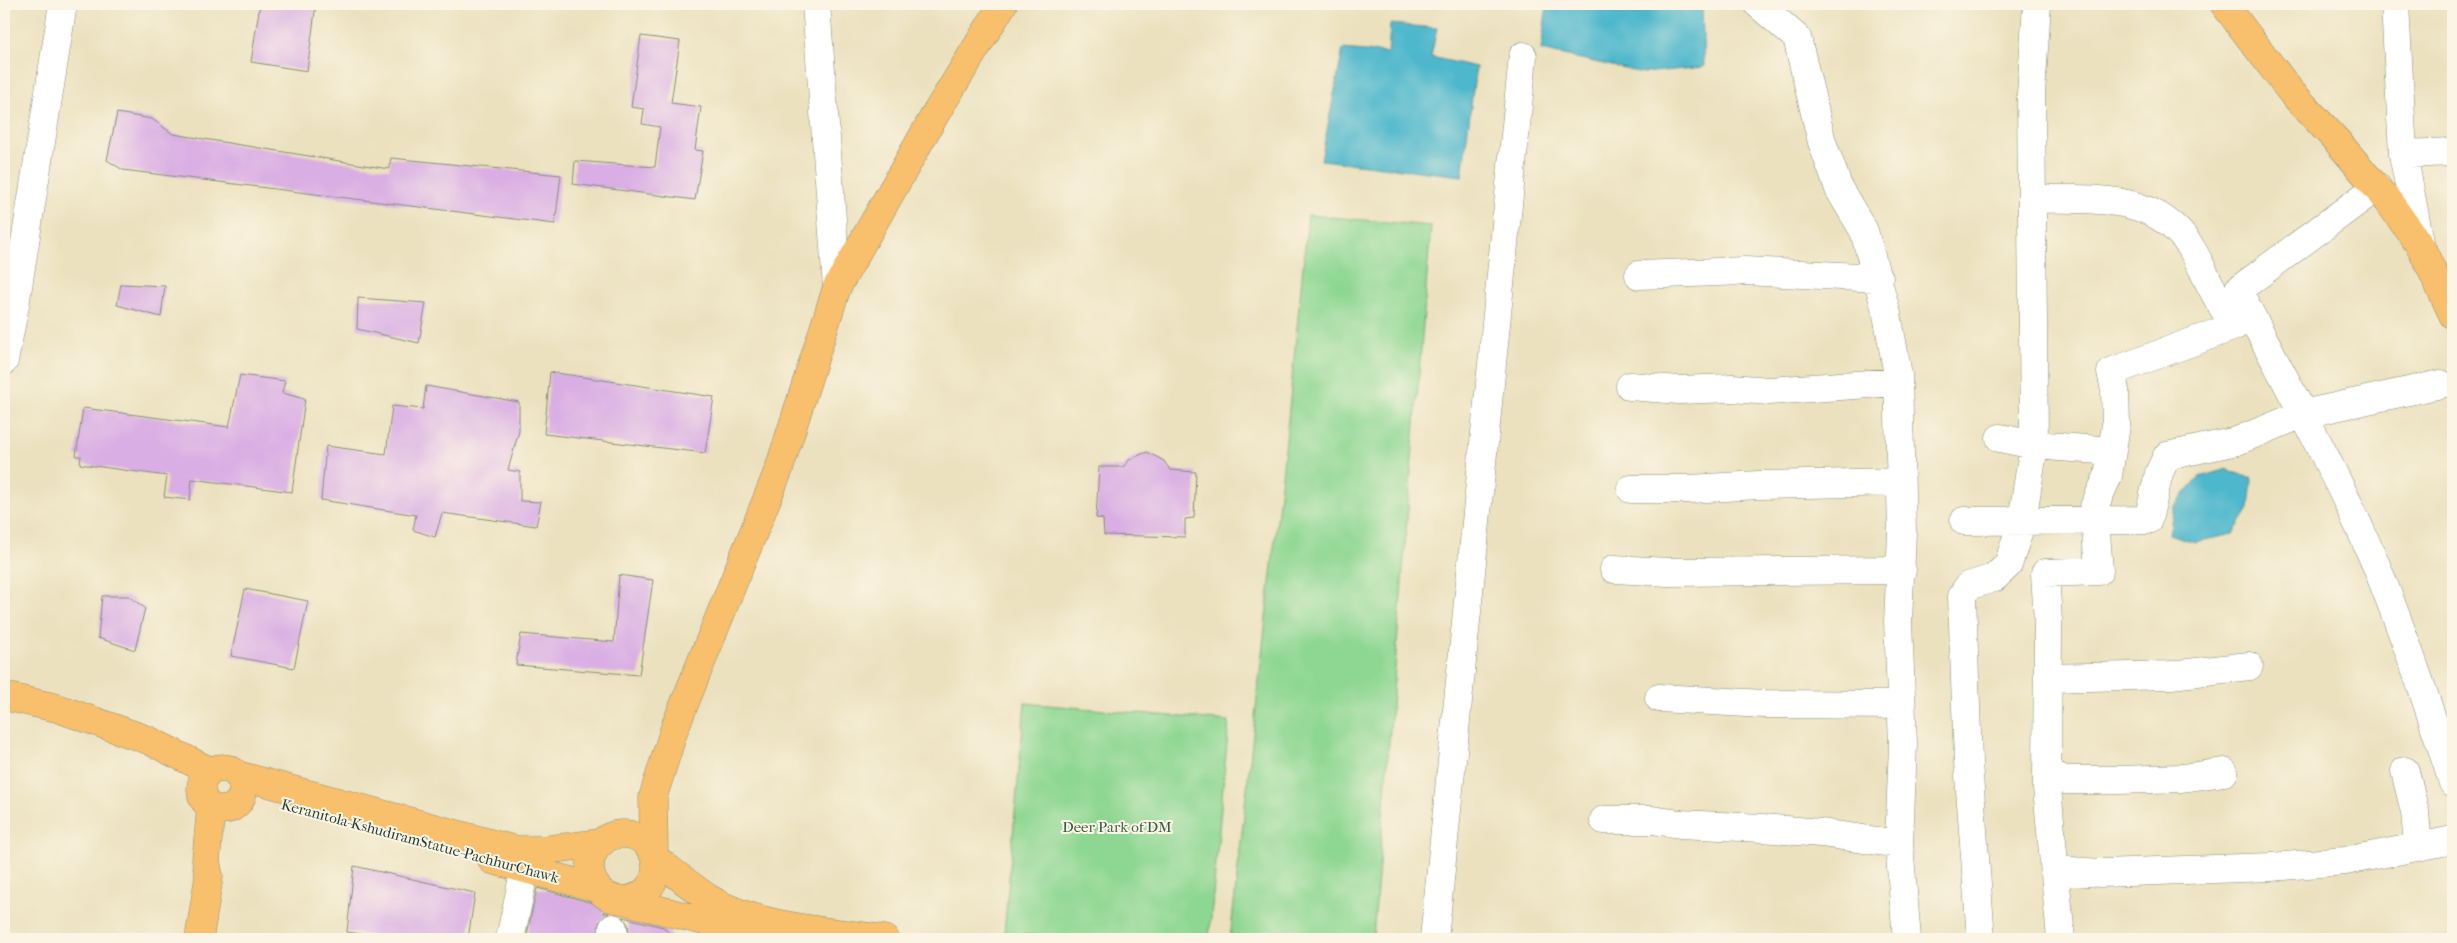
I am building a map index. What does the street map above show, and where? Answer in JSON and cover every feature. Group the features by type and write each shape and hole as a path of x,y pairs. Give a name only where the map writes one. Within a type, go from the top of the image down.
{"main road":[{"path":"625,901 640,896 651,885 656,870 653,798 675,727 778,469 837,287 936,114 1003,4"},
{"path":"2224,4 2291,92 2338,141 2377,187 2421,247 2453,315"},
{"path":"4,696 57,708 148,740 210,771 203,779 200,790 203,799 232,795 217,864 209,877 200,939"},
{"name":"Keranitola-KshudiramStatue-PachhurChawk","path":"210,771 219,768 230,769 232,795"},
{"name":"Keranitola-KshudiramStatue-PachhurChawk","path":"232,795 516,850 543,850 630,835 645,842 654,856 711,899 741,914 775,922 885,939"},
{"name":"Keranitola-KshudiramStatue-PachhurChawk","path":"232,795 525,868 597,888 609,898 754,937 782,939"},
{"path":"597,888 591,877 590,865 593,852 653,798"}],"street":[{"path":"4,361 15,305 63,4"},
{"path":"816,4 837,287"},
{"path":"1758,4 1797,38 1822,142 1839,189 1864,231 1879,278 1898,382 1902,570 1898,622 1903,744 1899,844 1906,939"},
{"path":"1981,939 1968,762 1962,596 1968,586 1994,578 2008,565 2022,521 2034,445 2031,94 2037,4"},
{"path":"2394,4 2403,154 2421,247"},
{"path":"1434,939 1523,56"},
{"path":"2403,154 2453,152"},
{"path":"2235,326 2238,290 2377,187"},
{"path":"2033,198 2126,202 2150,209 2170,224 2190,246 2213,291 2235,326"},
{"path":"1639,275 1745,271 1879,278"},
{"path":"2238,290 2302,414 2375,564 2423,690 2453,783"},
{"path":"2061,939 2049,822 2047,772 2048,622 2044,573 2099,571 2094,507 2108,476 2116,425 2115,390 2110,372 2235,326"},
{"path":"1630,386 1679,390 1732,388 1769,391 1898,382"},
{"path":"1964,521 2148,520 2160,473 2167,456 2237,441 2302,414 2442,384"},
{"path":"2000,438 2034,445 2112,451"},
{"path":"1631,489 1690,489 1759,485 1900,482"},
{"path":"1614,569 1668,572 1902,570"},
{"path":"2048,678 2078,679 2117,675 2171,675 2249,666"},
{"path":"1659,698 1764,704 1902,705"},
{"path":"2405,771 2415,812 2418,847"},
{"path":"2047,772 2065,780 2182,778 2224,772"},
{"path":"1604,820 1652,820 1680,824 1762,828 1821,833 1899,844"},
{"path":"2055,870 2101,873 2271,867 2345,861 2453,840"},
{"path":"510,939 525,868"}],"green space":[{"path":"1308,215 1431,226 1373,939 1230,939 1286,440"},
{"name":"Deer Park of DM","path":"1025,703 1229,721 1209,939 1076,939 1004,933"}],"water":[{"path":"1547,4 1702,4 1704,67 1643,73 1541,50"},
{"path":"1390,24 1437,28 1431,57 1476,67 1462,176 1321,160 1343,49 1388,53"},
{"path":"2227,469 2252,479 2249,509 2233,534 2195,542 2169,534 2174,506 2199,477"}],"building":[{"path":"260,4 316,4 307,71 251,62"},
{"path":"641,36 680,41 671,103 701,107 695,150 703,151 695,200 573,184 575,161 655,167 660,127 642,124 644,109 631,107"},
{"path":"117,113 152,119 173,134 389,169 391,158 561,175 555,224 123,170 107,160"},
{"path":"121,284 165,286 161,317 117,305"},
{"path":"358,298 426,303 419,343 357,329"},
{"path":"550,372 714,397 705,453 544,434"},
{"path":"240,375 285,381 282,393 305,399 292,492 192,479 190,500 164,497 167,476 80,464 81,456 76,456 83,408 229,427"},
{"path":"426,386 519,402 519,431 508,470 520,472 520,501 541,502 536,526 442,513 435,537 413,530 416,515 321,500 326,446 386,454 392,406 423,409"},
{"path":"1147,452 1164,461 1170,470 1196,472 1194,518 1185,519 1185,537 1104,535 1103,519 1096,518 1099,467 1123,467 1130,459"},
{"path":"619,575 653,580 639,675 516,665 521,634 614,642"},
{"path":"245,589 308,601 294,668 231,656"},
{"path":"102,596 128,596 145,608 135,650 98,638"},
{"path":"354,866 475,893 468,939 397,939 347,932"},
{"path":"537,888 593,903 607,902 604,913 609,913 599,922 599,939 526,939"},
{"path":"623,917 663,927 675,939 630,939 628,925"}]}
